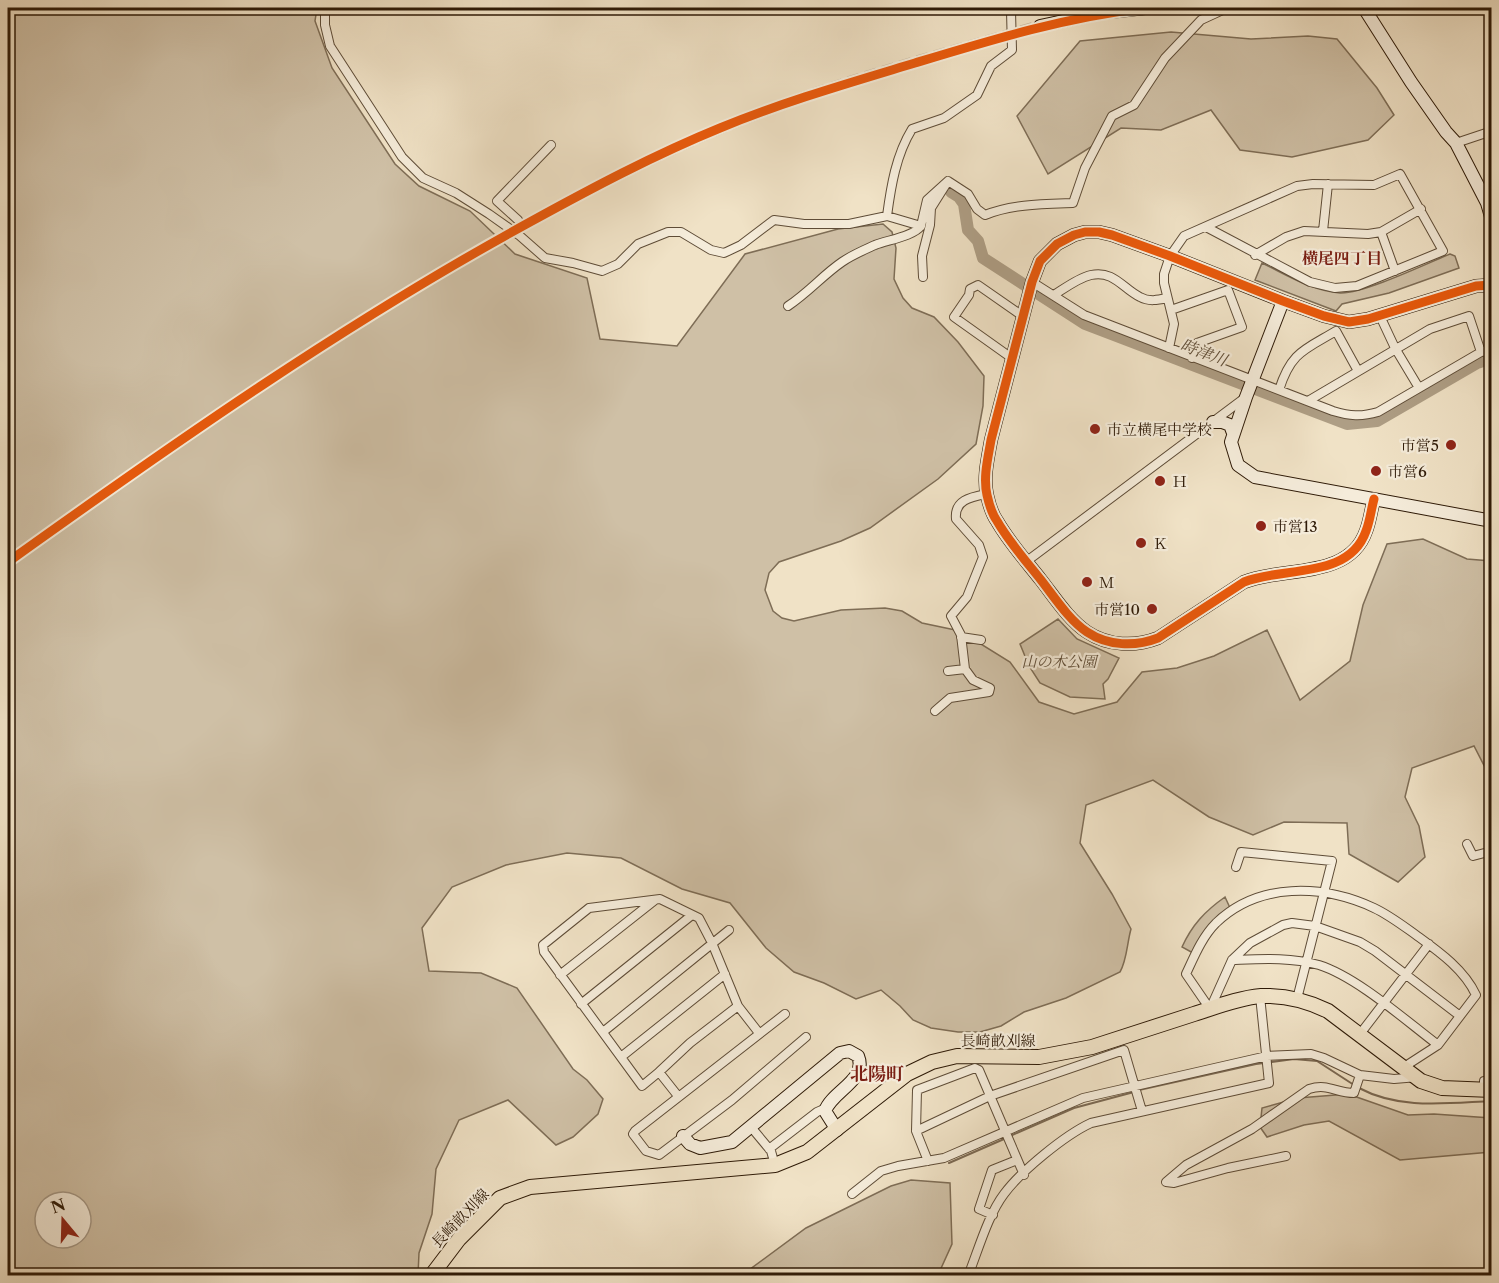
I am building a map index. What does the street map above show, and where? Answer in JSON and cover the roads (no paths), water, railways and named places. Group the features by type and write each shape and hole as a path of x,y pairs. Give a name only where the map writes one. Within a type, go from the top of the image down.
{"main road":[{"name":"長崎畝刈線","path":"431,1275 459,1239 500,1198 530,1187 775,1165 807,1152 907,1074 932,1062 957,1056 1039,1057 1070,1052 1233,1002 1260,996 1297,999 1328,1011 1420,1079 1451,1084 1490,1085"}],"street":[{"path":"325,8 325,25 330,46 402,157 423,178 456,193 481,208 520,236 545,258 573,262 602,271 618,264 638,244 668,232 681,232 711,250 724,253 741,245 774,220 804,224 849,224 887,216 921,225"},
{"path":"887,216 890,186 903,143 912,129 944,118 977,95 991,66 1012,50 1011,11 1015,8"},
{"path":"1040,26 1101,13 1145,8"},
{"path":"948,181 968,194 977,210 985,215 1027,205 1073,203 1085,168 1112,116 1134,105 1165,58 1201,20 1227,8"},
{"path":"1364,8 1411,82 1456,143 1486,203 1491,220"},
{"path":"1456,143 1491,131"},
{"path":"518,220 497,201 551,145"},
{"path":"1169,348 1174,324 1164,274 1170,256 1184,236 1297,186 1374,185 1400,174 1443,251 1357,286 1335,288 1310,282 1255,255 1206,227"},
{"path":"788,306 807,294 843,261 919,229 927,200 948,181"},
{"path":"923,277 922,256 930,225 931,208 948,181"},
{"path":"1323,231 1328,184"},
{"path":"1255,255 1286,237 1304,231 1368,234 1381,232 1421,209"},
{"path":"1374,499 1366,533 1347,556 1327,566 1255,577 1158,638 1146,643 1130,645 1109,642 1088,633 1076,623 996,520 986,494 987,462 1032,282 1040,261 1057,244 1074,235 1085,232 1112,234 1283,302 1349,322 1380,316 1476,286 1491,285"},
{"path":"1381,232 1395,271"},
{"path":"1054,295 1081,279 1104,274 1113,277 1140,297 1151,300 1167,298"},
{"path":"1032,282 1084,315 1352,417 1378,412 1481,352 1491,350"},
{"path":"1013,359 954,317 969,295 970,289 978,285 1024,317"},
{"path":"1171,310 1228,290 1242,327 1197,343 1192,358"},
{"path":"1283,302 1233,433 1231,442 1239,465 1255,477 1491,521"},
{"path":"1380,316 1395,348 1419,388"},
{"path":"1308,401 1430,329 1469,316 1481,352"},
{"path":"1279,390 1285,371 1296,356 1336,331 1358,371"},
{"path":"1027,561 1246,397"},
{"path":"1213,422 1230,425 1233,433"},
{"path":"935,711 950,698 989,692 990,688 973,680 965,669 961,637 952,614 967,597 983,557 979,545 958,522 955,515 957,506 965,500 986,494"},
{"path":"961,637 981,640"},
{"path":"948,671 965,669"},
{"path":"1467,844 1473,856 1489,853 1491,945"},
{"path":"1236,867 1241,852 1332,861 1297,999"},
{"path":"1210,1009 1186,974 1198,949 1215,924 1231,912 1264,894 1301,890 1347,897 1375,908 1429,944 1461,973 1476,995 1437,1045 1404,1067"},
{"path":"561,975 655,899"},
{"path":"738,1006 690,1043 642,1086 544,952 543,945 589,908 660,899 699,918 738,1006 759,1033"},
{"path":"581,1004 692,915"},
{"path":"1210,1009 1232,960 1250,943 1283,925 1292,923 1315,926 1360,942 1460,1016"},
{"path":"603,1032 729,930"},
{"path":"1360,1034 1429,944"},
{"path":"1232,960 1274,958 1305,962 1333,971 1359,985 1437,1045"},
{"path":"621,1057 724,974"},
{"path":"968,1275 1004,1194 1062,1140 1076,1130 1091,1123 1269,1083 1260,996"},
{"path":"785,1014 635,1131 633,1134 646,1151 659,1155 732,1100 806,1037"},
{"path":"916,1131 990,1096 1124,1050 1142,1112"},
{"path":"683,1136 690,1144 700,1148 732,1142 840,1053 849,1051 858,1056 861,1062 857,1075 829,1102 826,1108 837,1130"},
{"path":"852,1194 881,1172 961,1152 1007,1135 1083,1098 1136,1089 1268,1060 1311,1054 1324,1058 1358,1082 1420,1079"},
{"path":"928,1161 916,1131 917,1090 975,1068 979,1070 1023,1175"},
{"path":"659,1071 678,1096"},
{"path":"1286,1156 1228,1168 1174,1183 1166,1182 1186,1165 1252,1129 1309,1089 1318,1086 1330,1087 1354,1093 1358,1082"},
{"path":"770,1149 817,1112 826,1108"},
{"path":"752,1127 770,1149 775,1165"},
{"path":"993,1215 979,1209 992,1170 1017,1160"}],"waterway":[{"name":"時津川","path":"951,192 964,204 968,230 978,241 983,258 1085,324 1347,424 1377,421 1477,363 1492,358"},
{"path":"1139,1090 1256,1064 1294,1059 1317,1061 1354,1085"},
{"path":"1359,1088 1391,1100 1424,1104 1492,1101"},
{"path":"1010,1136 1074,1108 1134,1092"},
{"path":"949,1163 1004,1139"}],"tunnel":[{"path":"8,562 199,427 329,341 462,260 600,184 672,149 760,113 879,73 1040,26"}],"place":[{"name":"市立横尾中学校","path":"1095,429"},
{"name":"市営5","path":"1451,445"},
{"name":"市営6","path":"1376,471"},
{"name":"Ｈ","path":"1160,481"},
{"name":"市営13","path":"1261,526"},
{"name":"Ｋ","path":"1141,543"},
{"name":"Ｍ","path":"1087,582"},
{"name":"市営10","path":"1152,609"}],"district":[{"name":"横尾四丁目","path":"1342,258"},
{"name":"北陽町","path":"877,1074"}],"park label":[{"name":"山の木公園","path":"1059,661"}]}
